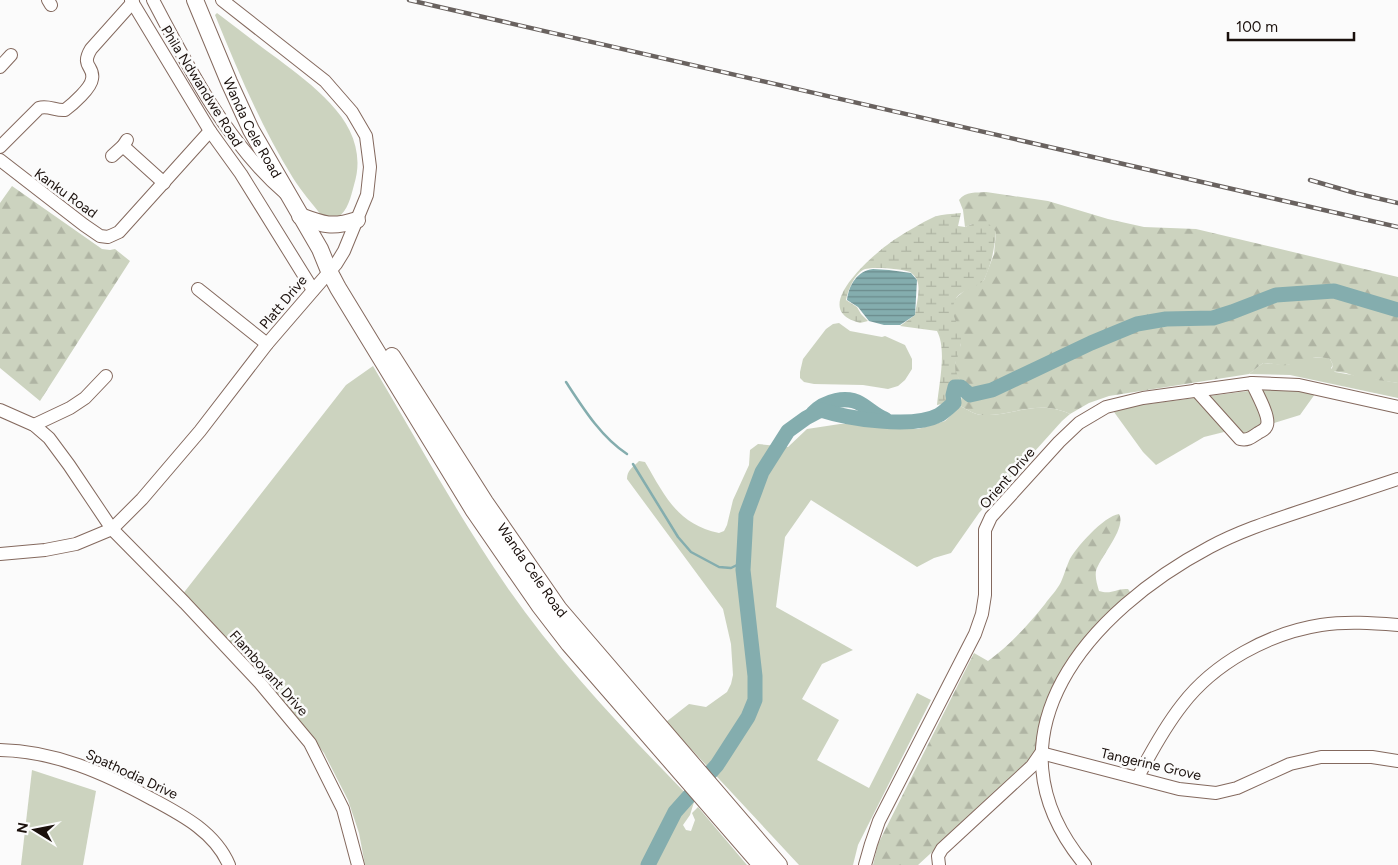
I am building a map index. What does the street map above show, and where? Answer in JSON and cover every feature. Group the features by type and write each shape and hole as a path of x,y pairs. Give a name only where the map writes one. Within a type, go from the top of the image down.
{"main road":[{"name":"Wanda Cele Road","path":"196,3 251,130 288,196 333,268 431,442 507,560 569,644 709,795 780,865"},
{"path":"300,216 325,225 335,226 357,220"},
{"name":"Wanda Cele Road","path":"709,795 761,865"}],"street":[{"name":"Phila Ndwandwe Road","path":"153,0 188,66 215,109 256,166 288,196"},
{"name":"Platt Drive","path":"0,554 45,550 76,544 112,529 142,498 200,431 267,344 333,268 344,251 357,220 367,195 370,167 366,136 352,112 326,81 222,0"},
{"name":"Phila Ndwandwe Road","path":"132,1 210,131 241,174 313,290"},
{"path":"0,147 39,108 45,106 60,111 66,110 89,86 93,78 86,62 88,54 132,1"},
{"path":"0,67 11,55"},
{"path":"112,156 125,143 164,183 210,131"},
{"name":"Kanku Road","path":"0,160 84,225 100,236 108,238 119,232 164,183"},
{"path":"198,289 267,344"},
{"path":"0,410 34,424 70,408 84,398 106,376"},
{"path":"1196,390 1240,439 1244,440 1249,439 1266,428 1268,423 1252,383"},
{"name":"Orient Drive","path":"866,865 879,821 971,642 982,614 985,595 985,530 991,517 1059,442 1079,423 1106,407 1143,398 1252,383 1299,385 1398,407"},
{"name":"Flamboyant Drive","path":"34,424 49,438 70,465 112,529 260,683 310,743 343,809 358,865"},
{"path":"1085,865 1068,843 1052,812 1044,784 1042,753 1048,712 1054,695 1068,670 1100,628 1122,606 1150,583 1211,546 1250,528 1398,479"},
{"path":"1138,777 1155,744 1182,704 1217,670 1256,646 1287,634 1322,625 1349,623 1398,625"},
{"name":"Spathodia Drive","path":"0,750 27,752 71,762 127,786 181,814 203,830 218,845 229,865"},
{"path":"939,865 938,856 942,849 1032,766 1042,753"},
{"name":"Tangerine Grove","path":"1042,753 1179,789 1216,793 1237,788 1290,764 1321,757 1372,757 1398,761"}],"green space":[{"path":"217,13 309,83 337,111 348,128 355,145 358,164 348,203 344,211 337,218 321,215 296,183 281,159 241,78 215,15"},
{"path":"12,186 102,249 115,249 130,261 40,401 0,368 0,203"},
{"path":"986,192 1048,201 1108,219 1144,227 1196,229 1398,277 1398,383 1331,371 1333,365 1330,359 1318,357 1287,365 1263,363 1249,374 1109,396 1089,403 1070,414 1047,408 1026,409 994,415 974,413 960,406 964,384 954,371 961,344 951,311 954,300 966,289 984,280 994,254 996,232 972,224 965,227 963,210 959,200 968,194"},
{"path":"961,213 958,226 989,224 996,232 992,257 984,280 959,295 954,303 953,313 961,338 955,366 961,382 956,384 952,381 947,390 949,400 946,403 937,405 941,377 942,347 937,331 900,326 915,315 919,288 913,274 900,270 879,268 863,270 857,275 846,300 857,307 868,321 860,323 849,319 843,314 840,305 842,295 848,284 869,261 890,243 934,217"},
{"path":"839,323 850,331 885,336 905,345 912,359 912,369 905,380 898,386 888,389 863,385 804,382 800,378 803,359 826,329 833,324"},
{"path":"1325,357 1330,359 1333,365 1331,368 1335,372 1398,383 1398,398 1290,375 1249,374 1263,363 1287,365 1309,358"},
{"path":"373,366 472,533 528,616 596,698 694,802 690,815 683,825 686,830 691,831 695,820 692,813 698,807 747,865 365,865 359,833 348,800 324,753 272,686 182,595 346,385"},
{"path":"1263,389 1315,394 1300,415 1264,426 1245,435 1224,432 1204,437 1156,465 1143,452 1114,412 1133,406"},
{"path":"960,406 979,415 994,415 1036,408 1047,408 1070,414 979,513 951,553 934,558 917,567 811,500 785,537 776,607 853,650 822,664 802,699 839,720 817,760 869,788 917,693 931,700 858,845 853,865 799,865 666,722 689,704 706,707 727,692 733,675 731,644 723,609 627,479 628,473 639,461 645,462 666,497 682,516 705,529 719,533 724,531 727,525 733,500 749,465 750,450 758,444 788,447 807,429 840,424 871,424 918,429 945,421"},
{"path":"1119,514 1119,527 1098,565 1096,579 1099,591 1107,592 1128,589 1130,592 1095,625 1061,671 1046,701 1039,726 1037,751 1029,763 918,865 873,865 878,844 974,653 988,661 1011,642 1032,620 1055,591 1061,582 1072,555 1098,526"},
{"path":"32,770 96,791 83,865 21,865"}],"water":[{"path":"867,270 911,273 917,280 915,315 900,325 884,325 869,321 858,307 847,300 852,284 858,276"}],"waterway":[{"path":"648,865 675,812 717,765 748,717 755,700 755,676 743,570 746,515 762,472 788,431 821,410 848,417 881,421 898,422 928,419 939,415 954,403 955,387 961,387 970,395 992,390 1091,343 1137,324 1166,319 1213,318 1276,295 1334,291 1398,310"},
{"path":"566,382 601,431 627,454"},
{"path":"813,413 823,405 849,400 861,404 885,419"},
{"path":"633,464 678,537 691,552 719,567 731,568 743,562"}],"railway":[{"path":"409,0 1398,227"},
{"path":"1310,180 1398,203"}]}
